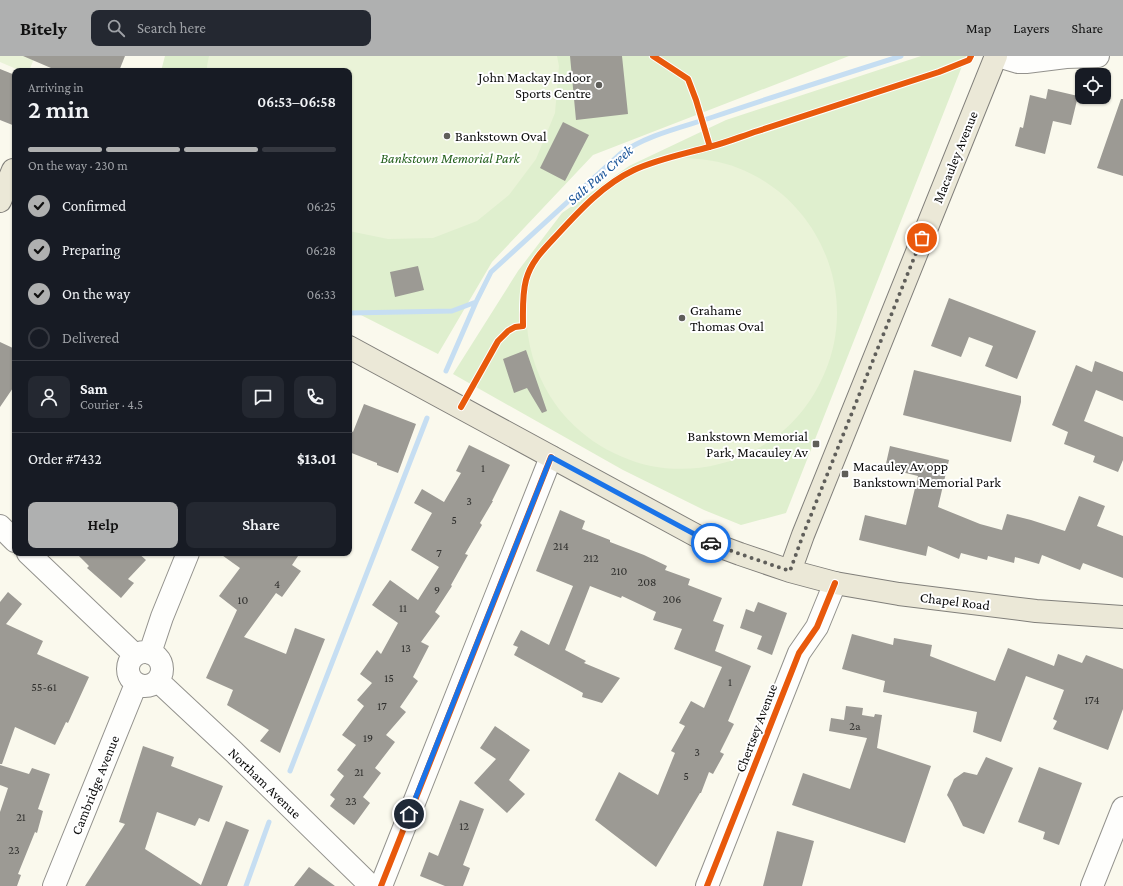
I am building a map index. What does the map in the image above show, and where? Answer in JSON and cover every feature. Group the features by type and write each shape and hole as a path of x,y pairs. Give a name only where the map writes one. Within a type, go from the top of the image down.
{"main road":[{"name":"Macauley Avenue","path":"790,571 812,512 997,56"},
{"path":"0,201 9,169"},
{"name":"Chapel Road","path":"352,349 708,541 740,554 790,571 835,583 899,594 1028,610 1123,617"}],"street":[{"path":"997,56 1018,62 1026,62 1066,57 1098,56"},
{"path":"381,886 551,457"},
{"path":"0,526 12,538"},
{"path":"31,556 143,654"},
{"path":"143,654 162,617 187,556"},
{"name":"Chertsey Avenue","path":"707,886 799,653 817,627 835,583"},
{"path":"143,654 156,656 162,668 158,681 153,685 141,686 136,684 129,676 128,664 131,659 143,654"},
{"name":"Northam Avenue","path":"158,681 234,752 371,886"},
{"name":"Cambridge Avenue","path":"54,886 136,684"},
{"path":"1092,886 1123,808"}],"green space":[{"path":"0,56 35,56 30,68 14,68 0,62"},
{"name":"Bankstown Memorial Park","path":"165,56 849,56 593,155 492,262 438,354 352,311 352,68 162,68"},
{"name":"Bankstown Oval","path":"209,56 557,56 559,66 555,113 536,159 509,195 477,221 433,238 388,239 352,232 352,68 207,68"},
{"path":"921,56 966,56 786,513 741,525 704,510 623,470 453,374 518,271 562,213 629,166 726,120"},
{"name":"Grahame Thomas Oval","path":"685,158 712,161 738,168 766,182 790,202 810,225 824,252 834,280 837,311 834,342 825,372 813,396 788,427 767,443 731,461 705,467 678,469 651,466 621,456 593,441 569,421 559,409 543,384 533,359 528,333 527,307 531,276 539,259 590,206 604,194 633,175 666,161"}],"building":[{"path":"23,56 125,56 120,68 51,68"},
{"name":"John Mackay Indoor Sports Centre","path":"570,56 622,56 628,114 576,120"},
{"path":"0,69 12,74 12,125 0,120"},
{"path":"1048,89 1075,95 1076,104 1071,125 1053,121 1045,154 1015,146 1020,127 1023,128 1030,95 1046,99"},
{"path":"1121,99 1123,99 1123,176 1097,168"},
{"path":"563,122 589,135 565,181 540,168"},
{"path":"418,266 424,290 395,297 390,272"},
{"path":"949,298 1036,331 1017,379 985,366 993,346 969,337 961,357 931,346"},
{"path":"0,342 12,348 12,389 0,407"},
{"path":"526,350 547,411 542,413 527,388 514,393 503,359"},
{"path":"1095,361 1123,372 1123,401 1096,390 1084,421 1123,437 1123,460 1118,472 1093,462 1095,456 1064,444 1068,432 1052,425 1076,365 1092,372"},
{"path":"914,370 1021,396 1021,402 1011,442 903,415"},
{"path":"364,404 416,424 398,473 352,453 353,432"},
{"path":"469,445 510,465 493,501 480,523 482,525 465,554 468,555 451,585 452,586 435,612 440,616 421,642 429,646 413,677 418,681 400,707 406,712 386,735 395,742 375,768 381,773 363,797 370,803 354,825 330,806 335,799 330,795 344,776 337,770 356,745 342,735 364,706 357,700 372,683 360,674 377,650 381,654 398,623 372,605 390,580 418,600 439,567 411,550 432,513 414,503 422,489 444,502 461,473 456,471"},
{"path":"890,446 949,460 938,507 980,524 1002,530 1007,514 1065,531 1079,496 1105,506 1097,526 1123,536 1123,578 1083,563 1080,570 1042,555 1039,564 1015,557 1014,563 988,556 987,560 961,553 959,559 928,546 926,556 859,540 865,515 906,525 918,476 885,468"},
{"path":"560,510 585,521 582,529 667,566 665,570 690,579 688,585 722,598 713,621 724,625 715,651 751,666 728,721 734,724 720,752 724,754 713,774 709,772 701,793 656,867 595,820 619,772 658,795 675,753 671,751 685,726 679,723 691,701 704,708 722,667 674,649 682,629 653,620 656,612 622,596 621,598 590,586 565,650 586,661 584,663 620,678 602,703 582,697 583,693 514,655 518,647 513,645 521,630 549,645 573,586 536,571"},
{"path":"79,556 141,556 146,560 128,579 134,583 121,598 87,568 89,566"},
{"path":"223,556 298,556 292,565 301,571 282,597 276,593 244,637 286,654 295,628 325,639 280,753 260,741 269,730 227,705 233,690 206,678 237,610 219,596 240,568"},
{"path":"8,592 22,604 6,624 43,641 37,654 89,677 68,723 66,722 55,745 15,727 2,764 0,764 0,602"},
{"path":"758,602 787,613 772,655 757,649 762,636 740,628 746,609 754,612"},
{"path":"852,634 893,645 894,638 932,645 930,656 995,681 1008,648 1054,666 1058,654 1082,663 1086,655 1123,669 1123,709 1108,750 1053,729 1057,721 1053,719 1064,690 1026,676 1001,742 973,732 977,712 883,692 885,681 842,669"},
{"path":"846,706 863,708 862,715 874,717 875,714 882,715 877,748 931,766 905,843 792,805 803,773 850,789 867,738 829,731 831,718 844,720"},
{"path":"495,726 530,750 509,780 525,794 507,813 474,783 496,759 480,748"},
{"path":"143,746 174,757 171,766 223,786 209,822 199,818 195,826 157,812 145,849 201,885 226,821 249,830 227,886 85,886 125,824 119,822"},
{"path":"986,757 1013,768 984,834 963,826 947,795 954,779 964,772 977,775"},
{"path":"0,765 29,774 32,768 50,774 38,809 43,811 37,833 35,832 18,874 21,875 17,886 0,886 0,812 8,788 0,785"},
{"path":"1039,767 1082,783 1059,845 1043,839 1045,832 1018,822"},
{"path":"460,800 484,809 463,865 470,868 463,886 445,886 420,876 429,852 438,856"},
{"path":"777,831 814,841 802,886 763,886"},
{"path":"309,867 335,886 294,886"}],"waterway":[{"name":"Salt Pan Creek","path":"446,371 476,302 491,272 620,154 630,147 665,132 901,56"},
{"path":"352,313 452,311 476,302"},
{"path":"290,771 427,418"},
{"path":"246,886 269,822"}],"cycle path":[{"path":"653,56 688,79 710,147"},
{"path":"461,407 498,341 508,331 515,327 523,326 523,303 526,280 531,267 539,255 584,207 603,190 623,176 652,163 722,144 939,72 969,60 971,56"},
{"path":"381,886 551,457"},
{"path":"707,886 799,653 817,627 835,583"}],"way so far":[{"path":"711,543 790,571 922,238"}],"place":[{"name":"John Mackay Indoor Sports Centre","path":"599,85"},
{"name":"Bankstown Oval","path":"447,136"},
{"name":"Grahame Thomas Oval","path":"682,318"},
{"name":"Bankstown Memorial Park, Macauley Av","path":"816,444"},
{"name":"Macauley Av opp Bankstown Memorial Park","path":"845,474"}],"route":[{"path":"409,814 551,457 711,543"}]}
